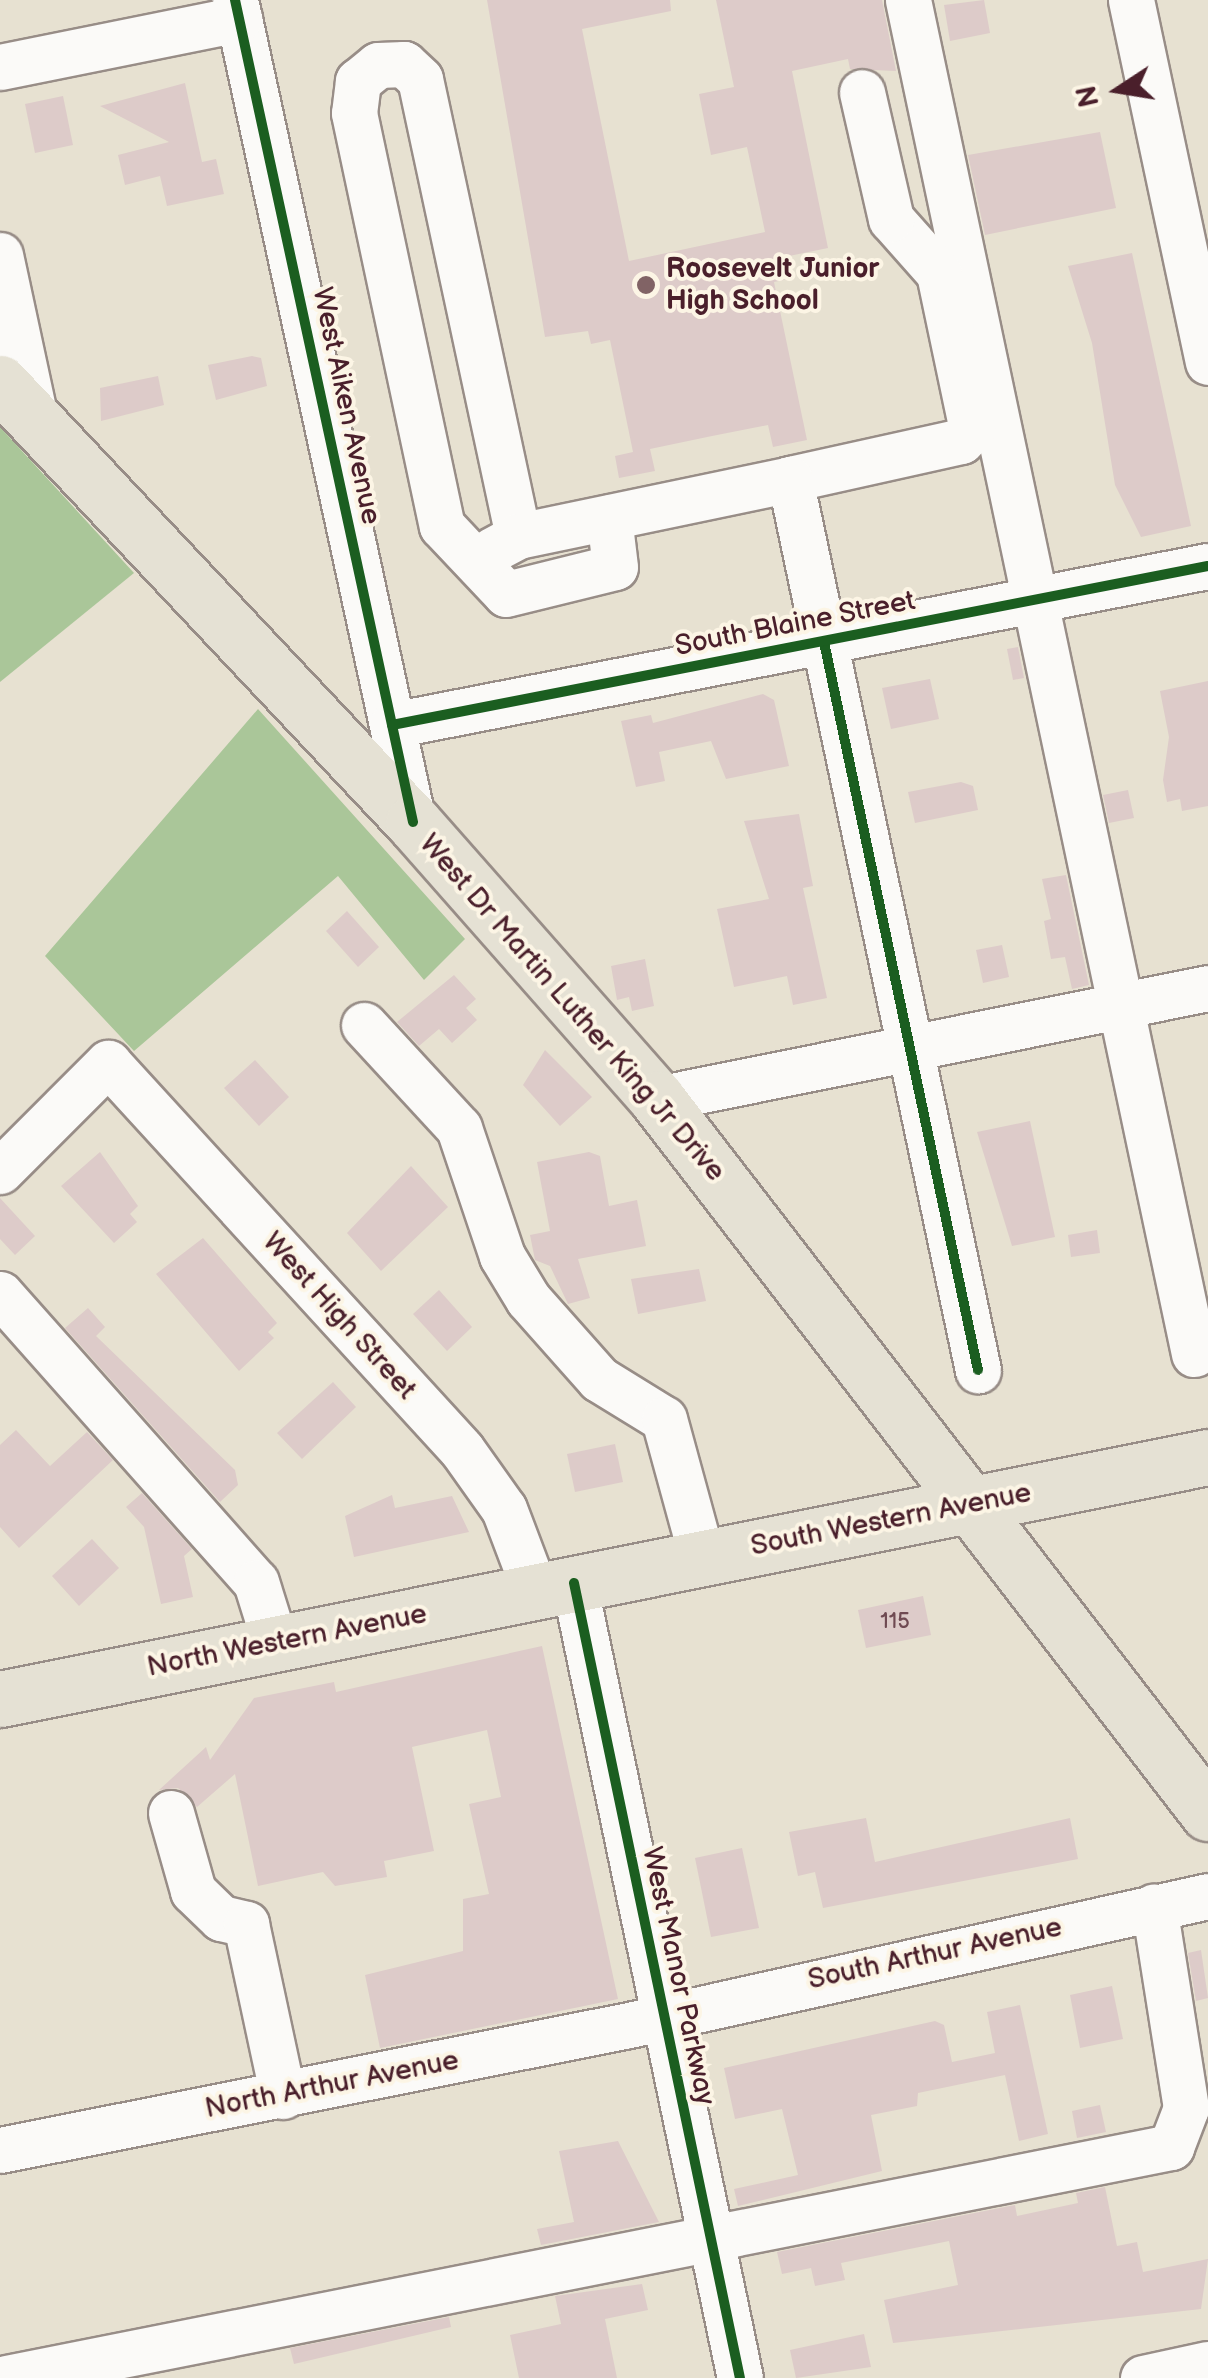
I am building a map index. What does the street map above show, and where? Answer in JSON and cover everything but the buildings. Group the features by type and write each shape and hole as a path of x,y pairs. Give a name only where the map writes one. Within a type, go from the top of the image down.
{"main road":[{"name":"West Dr Martin Luther King Jr Drive","path":"17,400 413,822 658,1099 1208,1814"},
{"name":"South Western Avenue","path":"554,1587 1208,1457"},
{"name":"North Western Avenue","path":"0,1698 554,1587"}],"street":[{"path":"908,0 1124,1005 1194,1354"},
{"path":"1131,0 1208,362"},
{"path":"0,67 237,9"},
{"name":"West Aiken Avenue","path":"237,9 413,822"},
{"path":"518,536 420,79 404,64 378,65 358,81 354,113 442,526 477,558 506,594 608,573 618,558 609,517"},
{"path":"477,558 518,536 962,441 972,430 939,273 891,219 862,92"},
{"path":"0,256 17,400"},
{"path":"790,479 905,1049 978,1370"},
{"name":"South Blaine Street","path":"392,725 1208,566"},
{"path":"658,1099 1208,988"},
{"path":"364,1025 460,1128 502,1256 528,1299 600,1379 664,1419 702,1558"},
{"name":"West High Street","path":"0,1171 108,1064 462,1450 554,1587"},
{"path":"0,1294 256,1582 275,1643"},
{"name":"West Manor Parkway","path":"554,1587 662,2013 740,2378"},
{"path":"171,1813 194,1891 221,1918 246,1924 282,2096"},
{"name":"South Arthur Avenue","path":"662,2013 1208,1896"},
{"path":"6,2378 1171,2147 1186,2108 1154,1907"},
{"name":"North Arthur Avenue","path":"0,2150 282,2096 662,2013"}],"green space":[{"path":"0,427 134,573 0,682"},
{"path":"258,709 465,939 424,980 338,876 134,1051 45,956"}],"cycle path":[{"path":"235,0 413,822"},
{"path":"392,725 1208,566"},
{"path":"824,642 978,1370"},
{"path":"574,1583 740,2378"}],"place":[{"name":"Roosevelt Junior High School","path":"646,285"}]}
